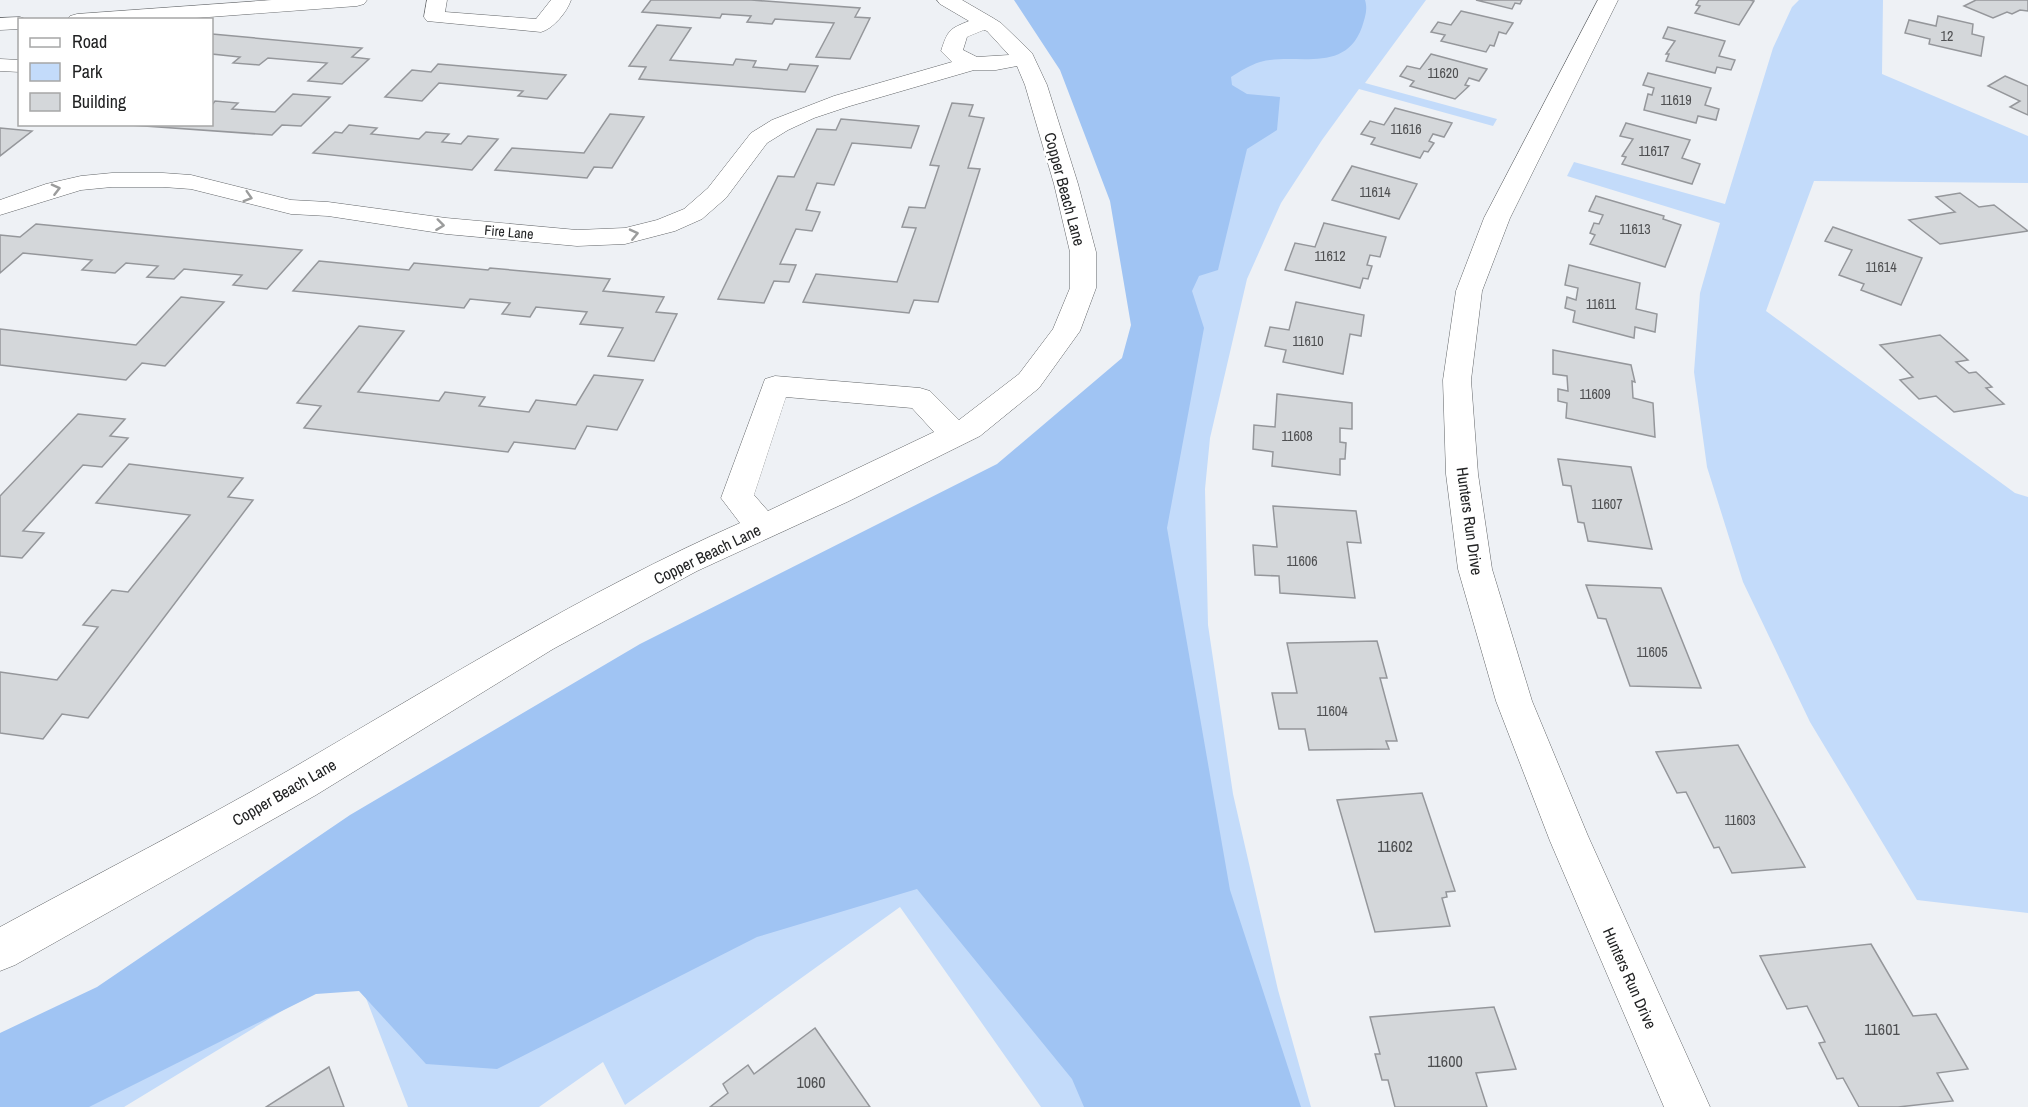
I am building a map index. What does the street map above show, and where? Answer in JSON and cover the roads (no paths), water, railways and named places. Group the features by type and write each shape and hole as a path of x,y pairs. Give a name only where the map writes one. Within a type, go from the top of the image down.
{"street":[{"path":"105,18 357,0"},
{"path":"437,0 434,17 541,26 559,6 561,0"},
{"name":"Copper Beach Lane","path":"0,950 302,783 542,639 685,562 969,428 1029,381 1066,331 1083,288 1083,252 1066,184 1036,85 1024,58 986,22 947,0"},
{"name":"Hunters Run Drive","path":"1608,0 1497,218 1469,291 1457,380 1461,474 1474,569 1514,701 1570,841 1687,1107"},
{"path":"973,63 959,58 952,51 954,40 958,33 986,22"},
{"path":"0,24 18,23"},
{"name":"Fire Lane","path":"0,208 55,189 81,183 163,180 191,182 291,207 328,209 446,226 577,238 625,236 666,226 693,214 717,193 759,138 806,113 973,63 992,65 1024,58"},
{"path":"0,65 18,66"},
{"path":"763,527 737,498 776,386 921,398 955,435"}]}
